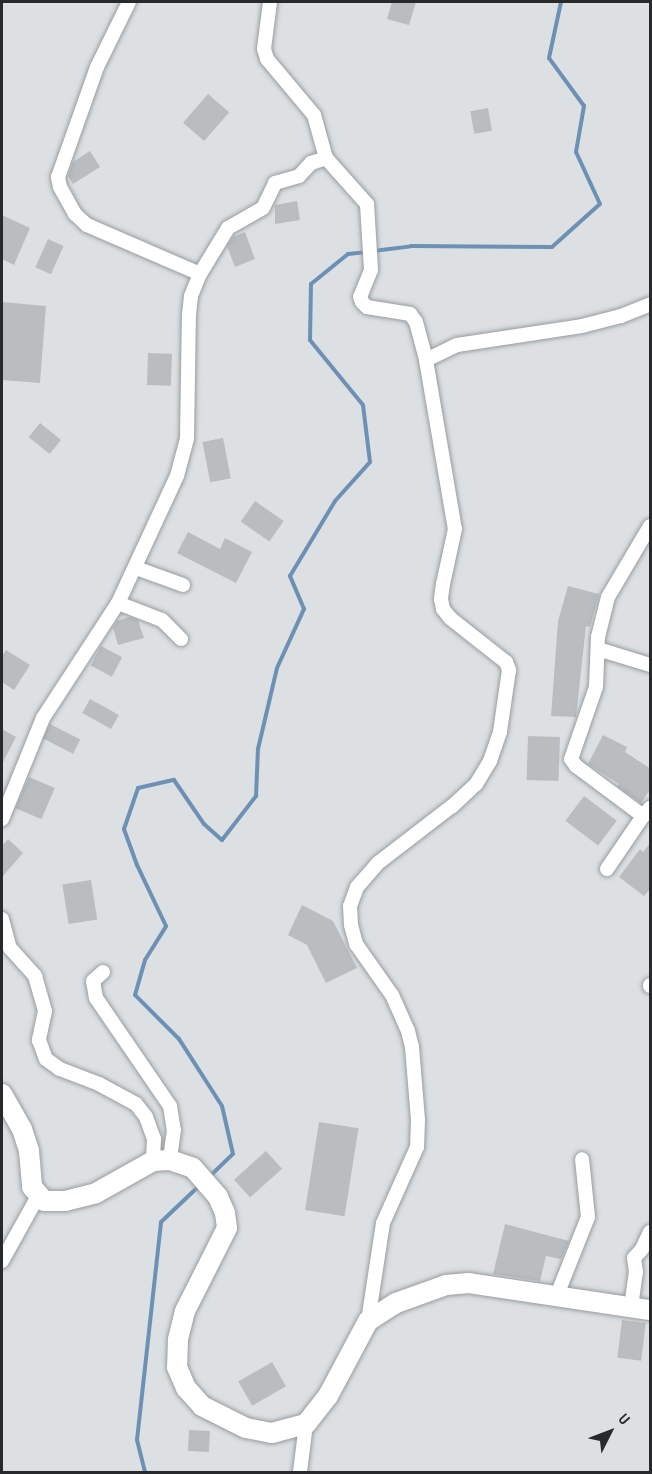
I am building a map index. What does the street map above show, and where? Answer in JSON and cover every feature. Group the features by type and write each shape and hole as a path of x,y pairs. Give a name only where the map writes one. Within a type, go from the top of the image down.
{"main road":[{"path":"2,1094 15,1114 28,1143 31,1184 38,1196 48,1202 79,1198 111,1186 161,1161 189,1166 218,1197 225,1213 226,1228 185,1311 177,1354 180,1377 202,1406 246,1428 272,1433 306,1424 328,1396 368,1321 396,1303 459,1282 641,1308"}],"street":[{"path":"129,2 97,66 58,177 60,187 75,214 87,225 200,274"},
{"path":"270,2 265,55 314,115 326,158 367,204 371,270 360,297 362,302 367,307 413,316 426,360 455,529 441,603 450,618 506,662 509,673 500,732 490,761 476,784 452,806 378,862 357,887 350,906 351,925 356,944 392,995 408,1031 412,1047 418,1120 417,1148 382,1223 368,1321"},
{"path":"2,819 43,718 118,603 173,485 186,447 189,315 191,296 200,274 228,228 263,208 275,183 299,176 311,163 326,158"},
{"path":"426,360 456,345 582,326 621,316 651,304"},
{"path":"607,869 647,812 579,769 572,759 596,687 598,649 608,597 651,526"},
{"path":"136,568 183,585"},
{"path":"118,603 162,620 181,639"},
{"path":"598,649 651,665"},
{"path":"2,919 10,948 35,976 45,1011 39,1040 46,1059 60,1069 99,1084 136,1104 146,1117 161,1161"},
{"path":"103,972 93,981 96,998 170,1106 174,1130 161,1161"},
{"path":"557,1295 588,1217 582,1159"},
{"path":"2,1262 38,1196"},
{"path":"641,1308 634,1258 651,1232"},
{"path":"300,1473 306,1424"}],"building":[{"path":"392,2 416,2 409,25 387,19"},
{"path":"208,94 229,112 204,141 183,123"},
{"path":"488,108 492,131 474,134 470,111"},
{"path":"90,151 100,167 73,184 68,176 73,162"},
{"path":"297,201 300,220 275,224 275,205"},
{"path":"2,215 30,228 14,265 2,259"},
{"path":"245,232 255,259 235,267 227,246 233,237"},
{"path":"48,239 64,246 51,274 35,267"},
{"path":"2,302 46,306 40,383 2,380"},
{"path":"148,353 172,354 171,386 147,385"},
{"path":"40,423 61,440 50,454 29,437"},
{"path":"223,438 231,478 210,482 202,442"},
{"path":"255,501 284,521 269,542 241,521"},
{"path":"188,532 220,549 225,538 252,552 236,583 177,553"},
{"path":"568,586 599,594 590,627 586,626 576,717 551,716 558,621"},
{"path":"129,617 138,620 144,638 118,645 113,628 117,621"},
{"path":"101,646 122,657 112,677 91,665"},
{"path":"6,650 30,665 14,690 2,682 2,656"},
{"path":"90,699 119,715 111,729 82,713"},
{"path":"50,724 80,739 73,754 43,738"},
{"path":"2,729 16,737 2,764"},
{"path":"603,735 627,747 625,752 651,769 651,788 641,803 617,786 619,784 588,764"},
{"path":"528,736 560,737 558,781 526,780"},
{"path":"29,777 55,788 41,819 16,808"},
{"path":"584,796 617,821 598,845 565,821"},
{"path":"8,839 23,853 2,877 2,846"},
{"path":"651,842 651,888 644,896 619,877 640,849 643,852"},
{"path":"91,880 97,920 69,924 62,885"},
{"path":"302,905 333,921 357,968 326,983 307,945 288,935"},
{"path":"319,1122 359,1128 345,1216 305,1210"},
{"path":"266,1151 282,1169 250,1198 234,1180"},
{"path":"505,1224 569,1241 561,1259 546,1256 540,1281 493,1274"},
{"path":"622,1320 646,1323 641,1361 617,1358"},
{"path":"272,1362 286,1386 252,1406 238,1382"},
{"path":"189,1430 210,1431 209,1452 188,1451"}],"waterway":[{"path":"373,251 411,246 552,247 600,204 576,152 584,106 549,58 561,2"},
{"path":"209,1177 233,1154 222,1106 179,1039 135,995 145,960 166,926 137,865 124,829 138,788 174,780 204,824 222,840 256,796 258,749 277,668 304,609 290,576 335,501 370,462 363,405 310,340 311,284 348,254 366,252"},
{"path":"145,1472 137,1440 161,1222 199,1186"}]}
